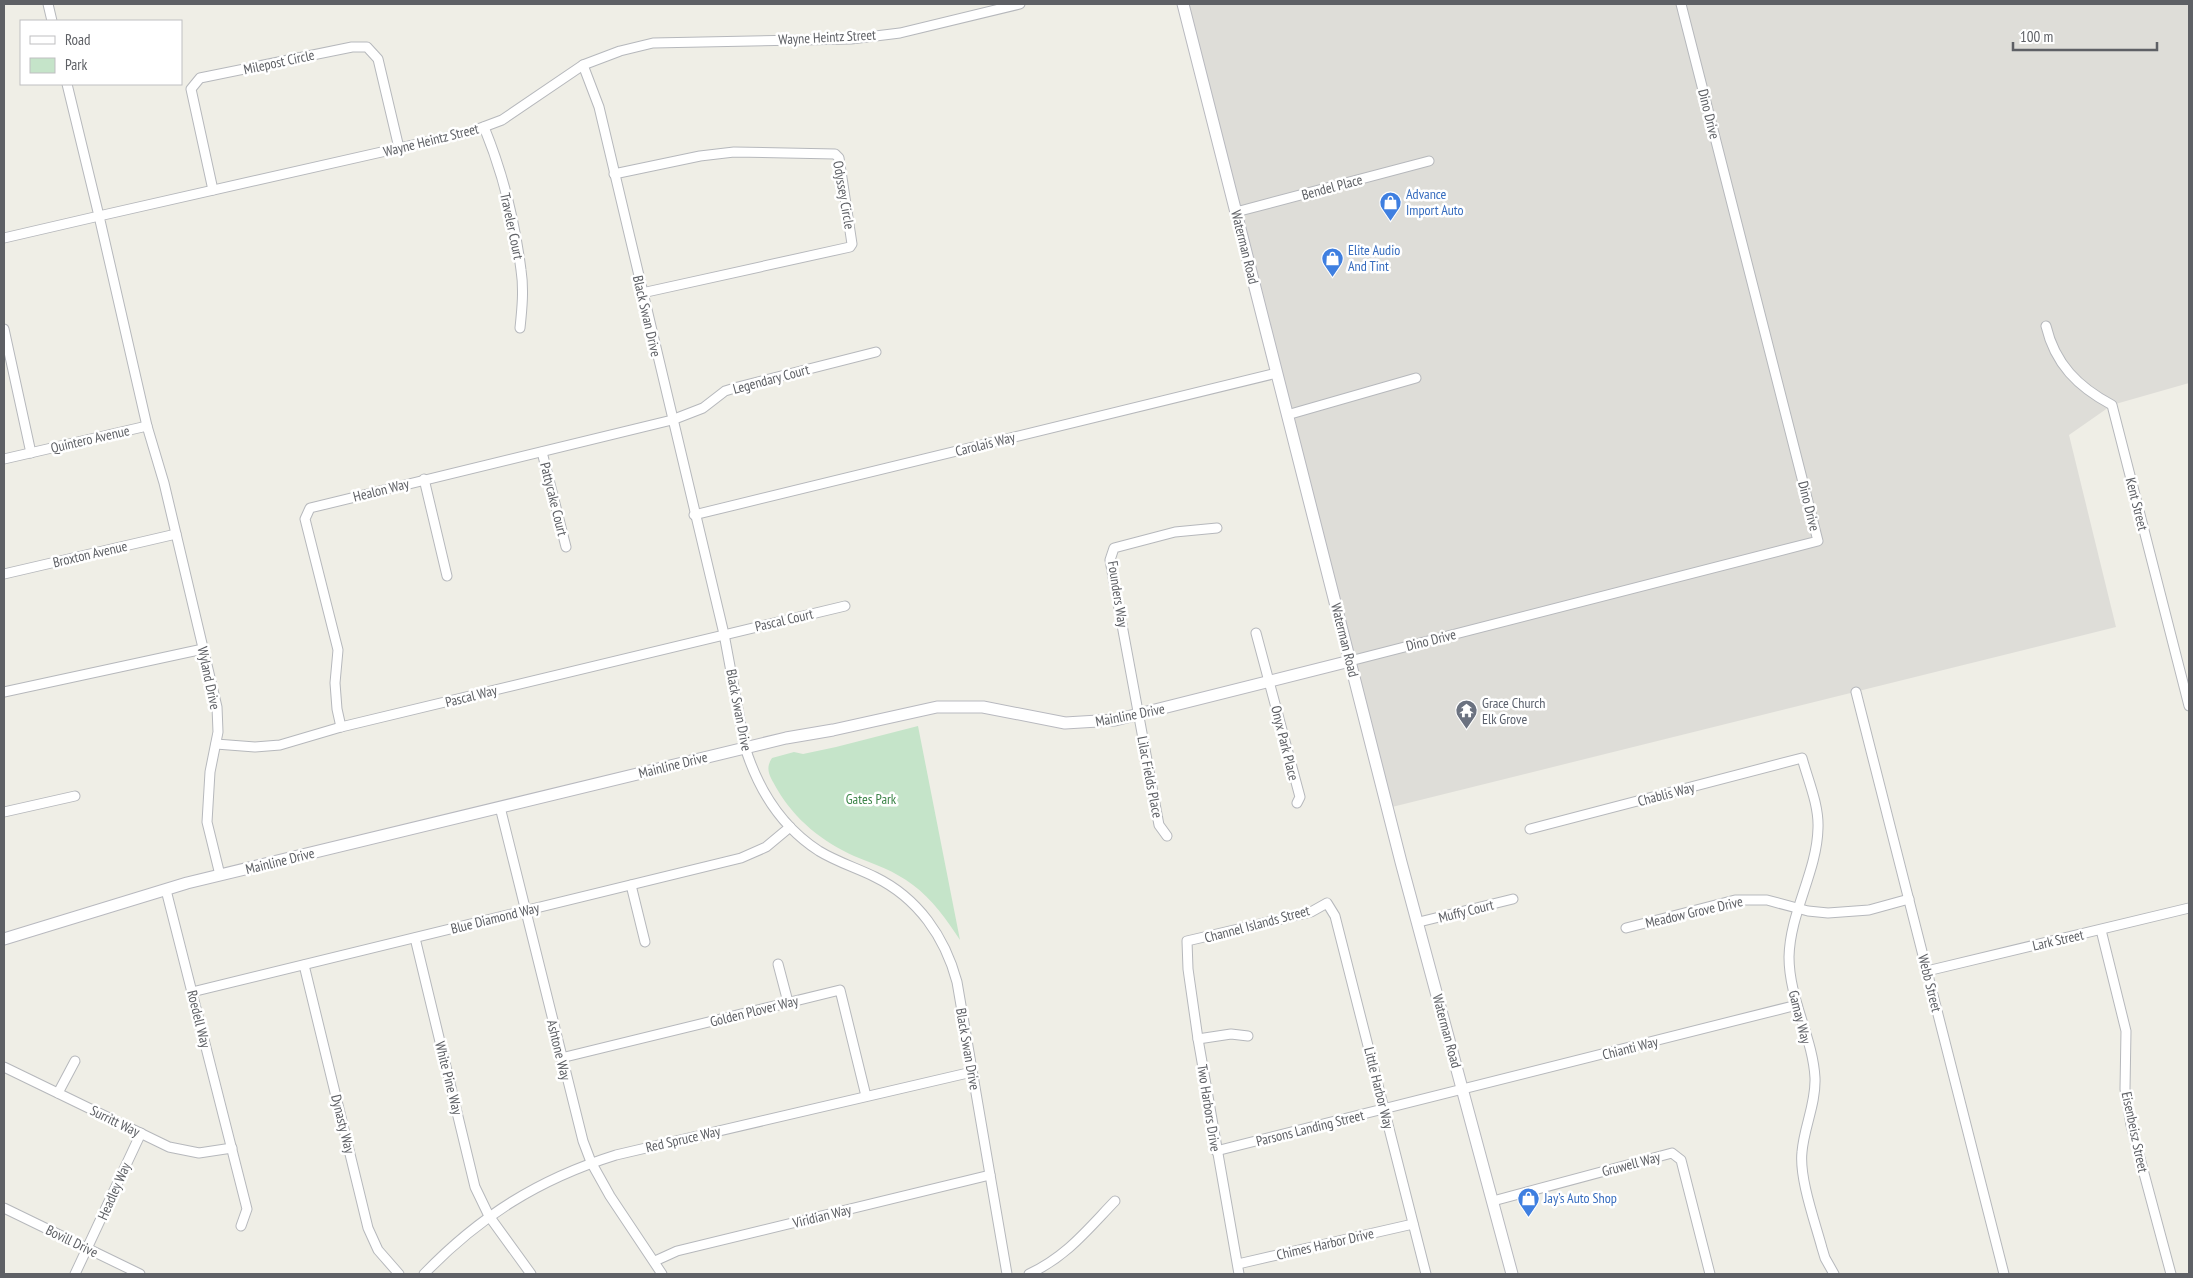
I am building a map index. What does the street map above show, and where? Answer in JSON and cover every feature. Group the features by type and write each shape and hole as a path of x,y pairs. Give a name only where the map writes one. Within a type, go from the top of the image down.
{"street":[{"path":"48,4 52,20"},
{"name":"Wayne Heintz Street","path":"4,238 470,132 502,120 583,65 620,51 652,43 851,39 900,33 1020,4"},
{"name":"Waterman Road","path":"1183,4 1350,661 1512,1274"},
{"name":"Dino Drive","path":"1350,661 1818,541 1681,4"},
{"name":"Milepost Circle","path":"213,190 191,89 200,78 352,47 367,47 378,59 399,148"},
{"name":"Black Swan Drive","path":"583,65 598,107 694,515 724,634 745,747 753,771 766,796 790,827 818,850 837,861 874,876 912,902 932,926 952,964 1007,1274"},
{"path":"67,85 148,426"},
{"name":"Traveler Court","path":"484,127 497,158 522,270 520,328"},
{"name":"Odyssey Circle","path":"614,174 700,156 734,152 835,154 839,158 852,244 850,247 642,293"},
{"name":"Bendel Place","path":"1236,212 1429,161"},
{"name":"Kent Street","path":"2046,326 2050,343 2063,366 2073,377 2112,405 2189,706"},
{"path":"4,329 31,453"},
{"name":"Legendary Court","path":"672,420 703,408 725,391 876,352"},
{"name":"Carolais Way","path":"694,515 1277,373"},
{"path":"1287,415 1416,378"},
{"name":"Healon Way","path":"342,728 337,709 335,683 338,650 305,519 310,508 672,420"},
{"name":"Quintero Avenue","path":"4,459 148,426 164,483"},
{"name":"Pattycake Court","path":"542,452 566,547"},
{"path":"424,479 447,576"},
{"name":"Wyland Drive","path":"164,483 216,707 218,732 210,772 207,822 220,875"},
{"name":"Founders Way","path":"1138,716 1110,560 1114,548 1175,532 1217,528"},
{"name":"Broxton Avenue","path":"4,574 176,534"},
{"name":"Pascal Court","path":"724,634 845,606"},
{"name":"Onyx Park Place","path":"1256,633 1300,797 1297,803"},
{"name":"Pascal Way","path":"216,744 255,747 280,745 724,634"},
{"path":"4,692 203,649"},
{"name":"Mainline Drive","path":"4,939 220,875 786,738 833,730 937,707 983,707 1065,723 1092,723 1138,716 1350,661"},
{"name":"Webb Street","path":"1856,692 2004,1274"},
{"name":"Lilac Fields Place","path":"1138,716 1159,825 1167,836"},
{"name":"Chablis Way","path":"1530,829 1802,758"},
{"name":"Gamay Way","path":"1802,758 1816,808 1818,829 1815,849 1791,935 1789,958 1791,982 1815,1077 1814,1098 1803,1144 1802,1165 1822,1248 1834,1274"},
{"path":"4,812 75,796"},
{"name":"Ashtone Way","path":"500,807 574,1114 591,1162 610,1196 662,1274"},
{"name":"Blue Diamond Way","path":"192,992 753,855 776,840 790,827"},
{"path":"631,885 645,942"},
{"name":"Roedell Way","path":"166,890 247,1209 241,1226"},
{"name":"Muffy Court","path":"1419,922 1513,899"},
{"name":"Meadow Grove Drive","path":"1626,928 1735,900 1767,900 1808,911 1849,913 1869,910 1909,899"},
{"name":"Channel Islands Street","path":"1187,941 1311,912 1327,903"},
{"name":"Little Harbor Way","path":"1327,903 1334,916 1386,1110 1426,1274"},
{"name":"Lark Street","path":"1927,971 2189,908"},
{"name":"Eisenbeisz Street","path":"2101,930 2126,1030 2125,1089 2131,1124 2171,1274"},
{"name":"White Pine Way","path":"415,938 476,1187 489,1216 531,1274"},
{"name":"Two Harbors Drive","path":"1187,941 1188,969 1198,1039 1216,1152 1240,1274"},
{"path":"778,964 788,1002"},
{"name":"Dynasty Way","path":"304,965 368,1228 378,1250 399,1274"},
{"name":"Golden Plover Way","path":"561,1058 840,990 866,1096"},
{"name":"Chianti Way","path":"1463,1091 1797,1006"},
{"path":"1198,1039 1231,1034 1248,1036"},
{"path":"58,1093 75,1061"},
{"name":"Surritt Way","path":"4,1067 169,1147 184,1151 206,1153 232,1148"},
{"name":"Red Spruce Way","path":"424,1274 448,1250 489,1216 531,1189 591,1162 972,1072"},
{"name":"Parsons Landing Street","path":"1216,1152 1463,1091"},
{"name":"Headley Way","path":"74,1274 141,1133"},
{"name":"Gruwell Way","path":"1493,1201 1672,1152 1681,1160 1710,1274"},
{"name":"Viridian Way","path":"655,1261 676,1251 990,1174"},
{"path":"1029,1274 1056,1260 1074,1246 1115,1201"},
{"name":"Bovill Drive","path":"4,1208 140,1274"},
{"name":"Chimes Harbor Drive","path":"1238,1264 1413,1224"}],"shaded area":[{"path":"1183,4 2189,4 2189,383 2112,405 2069,435 2116,627 1388,808"}],"green space":[{"name":"Gates Park","path":"918,726 960,940 939,910 913,885 877,865 831,844 811,829 792,811 768,770 772,758 794,752 803,754 836,747"}],"place":[{"name":"Advance Import Auto","path":"1390,221"},
{"name":"Elite Audio And Tint","path":"1332,277"},
{"name":"Grace Church Elk Grove","path":"1466,730"},
{"name":"Jay’s Auto Shop","path":"1528,1217"}]}
